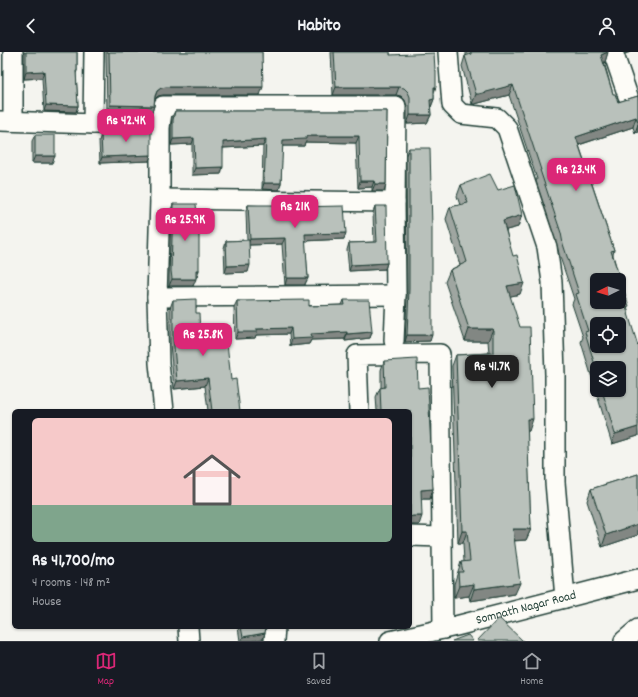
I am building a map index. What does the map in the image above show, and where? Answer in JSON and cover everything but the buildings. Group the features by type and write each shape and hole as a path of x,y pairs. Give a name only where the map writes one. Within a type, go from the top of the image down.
{"street":[{"path":"13,52 7,121 160,126"},
{"path":"93,124 94,52"},
{"path":"448,52 452,105 461,114 497,118 507,128 547,246 552,282 555,375 554,482 565,598"},
{"path":"614,52 628,96"},
{"path":"164,409 159,363 157,296 160,199 160,126 163,106 396,106 396,295 394,341"},
{"path":"160,199 395,202"},
{"path":"157,296 396,295"},
{"path":"359,409 357,355 440,354 443,629"},
{"path":"412,536 441,537"},
{"name":"Somnath Nagar Road","path":"390,641 443,629 638,579"},
{"path":"188,629 189,641"},
{"path":"274,641 276,629"},
{"path":"624,641 638,629"}]}
